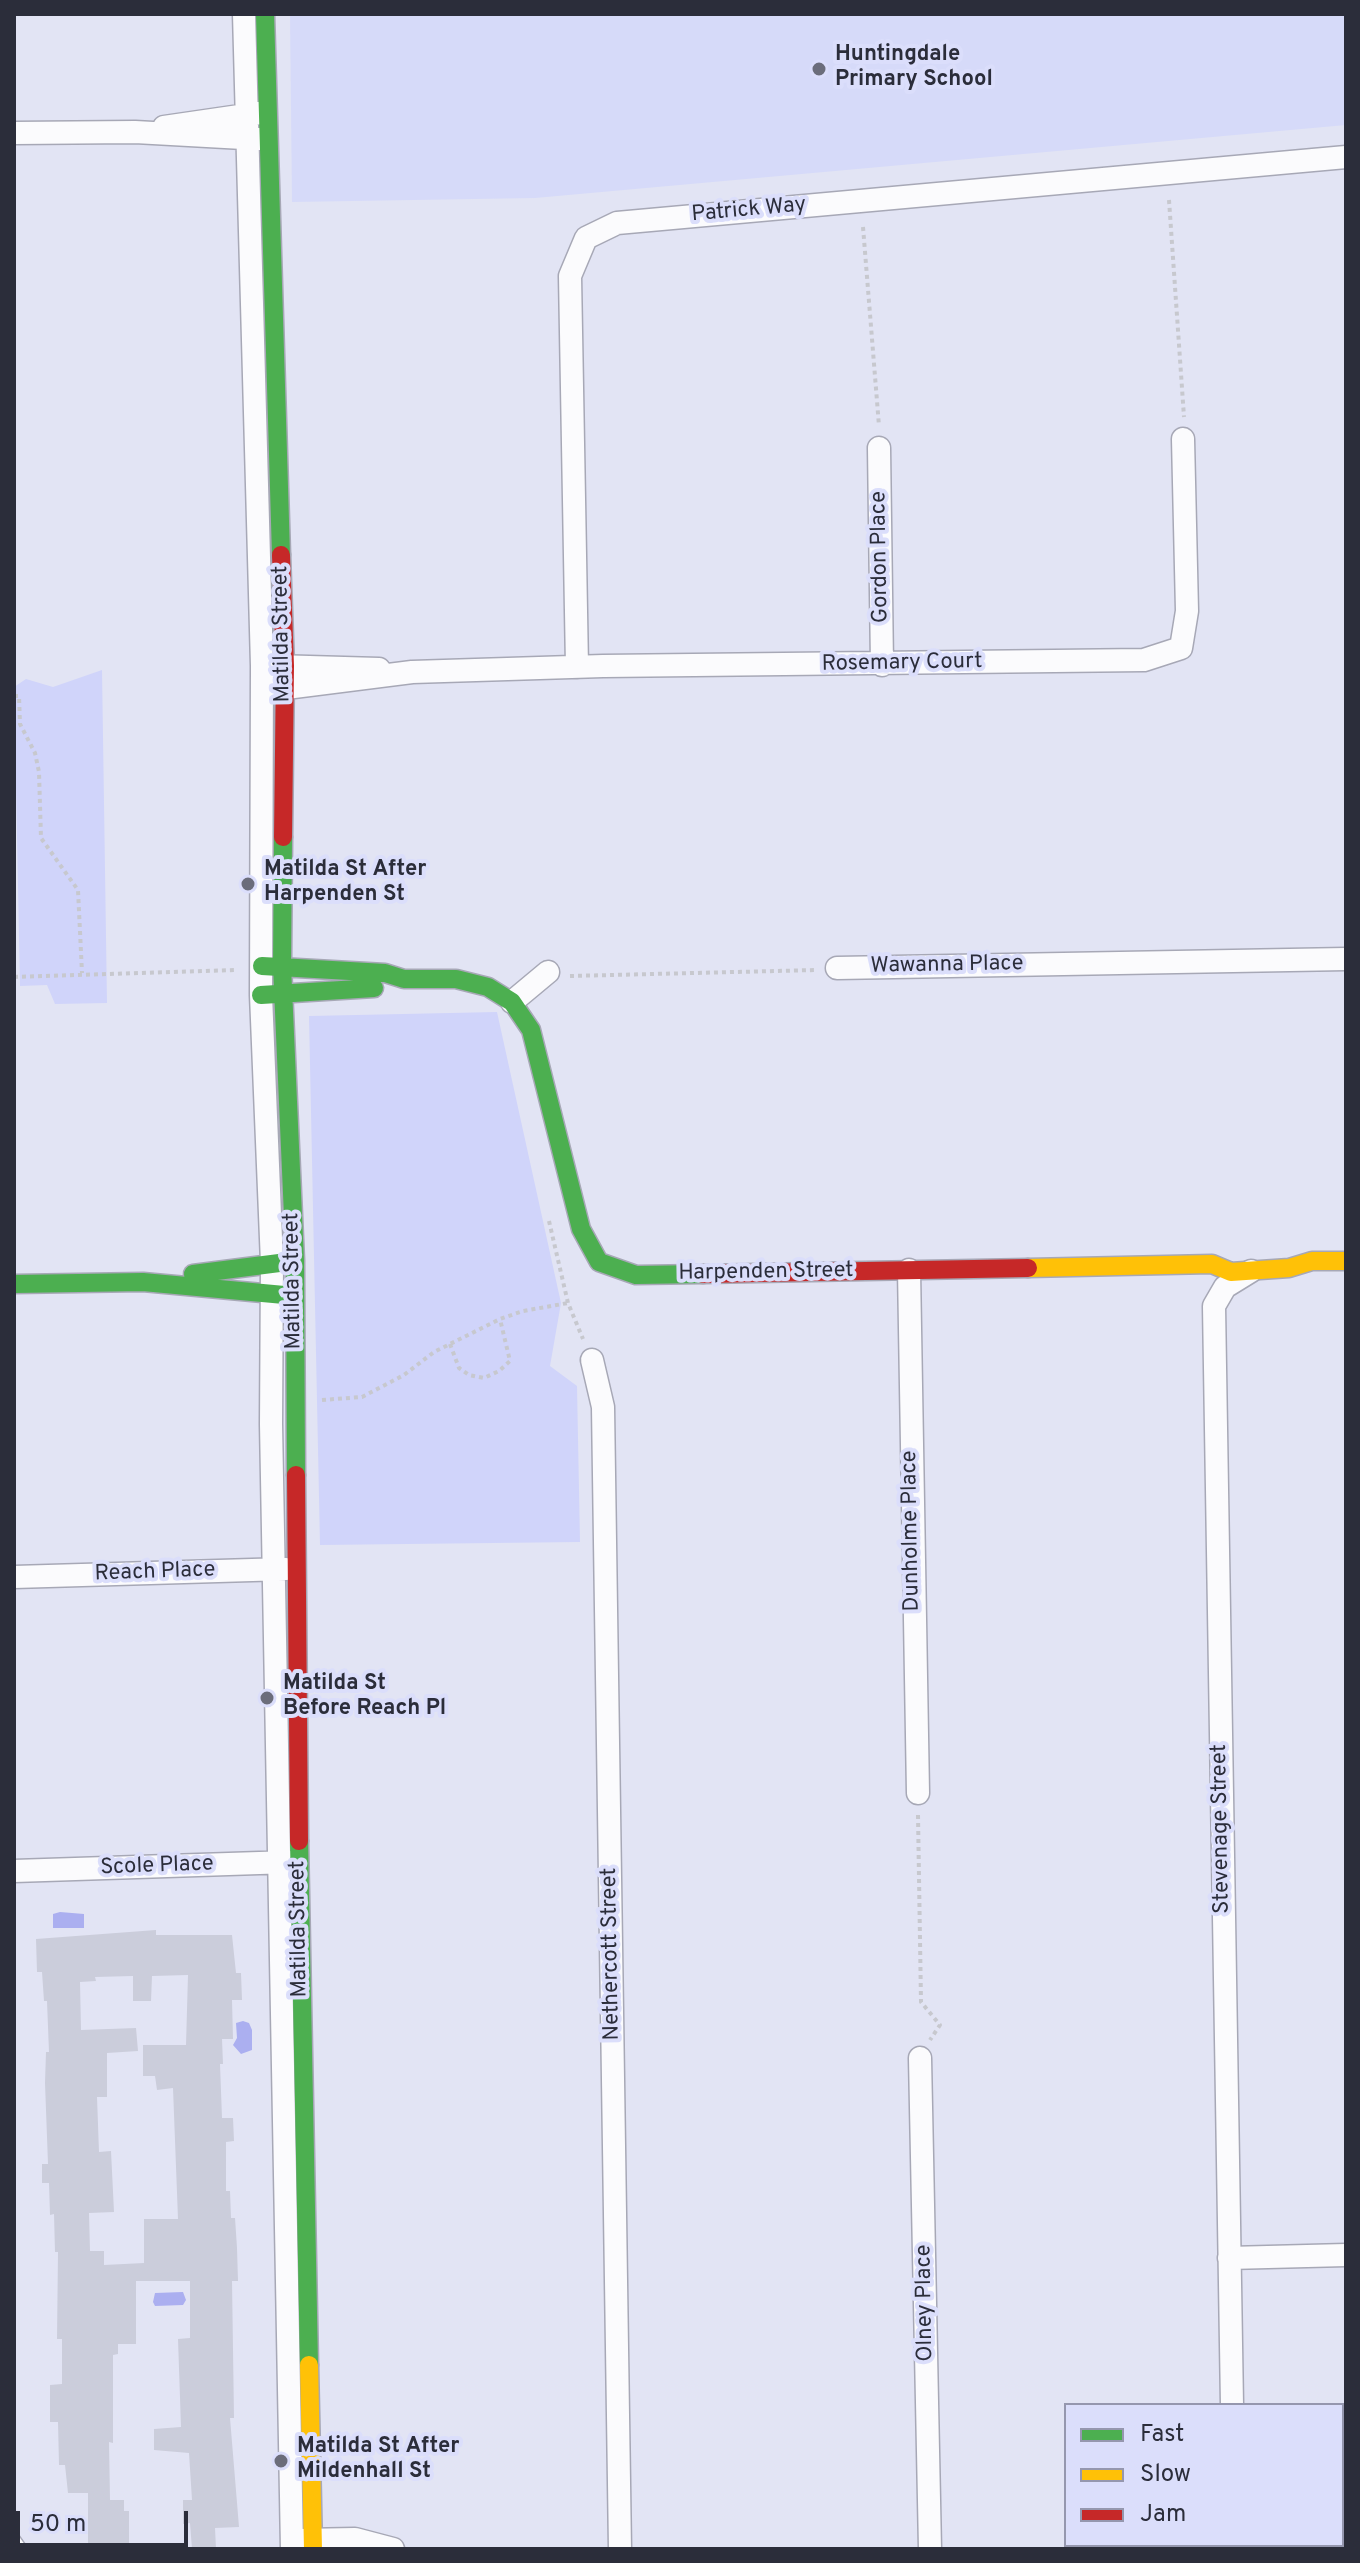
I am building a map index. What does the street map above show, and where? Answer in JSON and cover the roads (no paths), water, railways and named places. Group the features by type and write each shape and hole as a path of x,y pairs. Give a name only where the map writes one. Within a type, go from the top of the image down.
{"street":[{"name":"Matilda Street","path":"244,14 257,113 274,678 268,968 295,1261 284,1570"},
{"name":"Matilda Street","path":"257,113 265,14"},
{"path":"135,132 257,113"},
{"path":"14,133 135,132 258,140"},
{"name":"Patrick Way","path":"577,667 570,276 586,238 617,223 1346,157"},
{"name":"Rosemary Court","path":"274,678 347,665 412,672 1144,660 1181,648 1187,611 1183,439"},
{"name":"Gordon Place","path":"879,448 882,665"},
{"name":"Wawanna Place","path":"837,968 1346,959"},
{"path":"268,968 385,973 404,979 456,979 488,987 512,1002 548,972"},
{"path":"272,995 385,987 404,979"},
{"name":"Matilda Street","path":"272,995 272,1296 284,1570 303,2544"},
{"name":"Harpenden Street","path":"512,1002 531,1030 581,1229 599,1262 636,1275 1212,1264 1231,1272 1289,1268 1312,1261 1346,1261"},
{"name":"Harpenden Street","path":"1212,1264 1228,1255 1290,1253 1312,1261"},
{"path":"143,1282 295,1261"},
{"name":"Dunholme Place","path":"909,1270 918,1793"},
{"name":"Stevenage Street","path":"1232,2403 1214,1306 1225,1287 1252,1271"},
{"path":"14,1284 143,1282 295,1296"},
{"name":"Nethercott Street","path":"592,1360 603,1407 620,2549"},
{"name":"Reach Place","path":"14,1577 284,1570"},
{"name":"Scole Place","path":"14,1871 289,1862"},
{"name":"Olney Place","path":"920,2058 930,2549"},
{"path":"1229,2258 1346,2255"},
{"path":"303,2544 355,2539 393,2549"}],"lane":[{"path":"14,2539 21,2549"}],"water":[{"path":"53,1914 84,1914 84,1928 53,1928"},
{"path":"236,2023 249,2023 252,2030 252,2050 241,2054 233,2045 237,2038"},
{"path":"183,2292 186,2300 183,2305 155,2306 153,2302 155,2293"}],"place":[{"name":"Huntingdale Primary School","path":"819,69"},
{"name":"Matilda St After Harpenden St","path":"248,884"},
{"name":"Matilda St Before Reach Pl","path":"267,1698"},
{"name":"Matilda St After Mildenhall St","path":"281,2461"}]}
